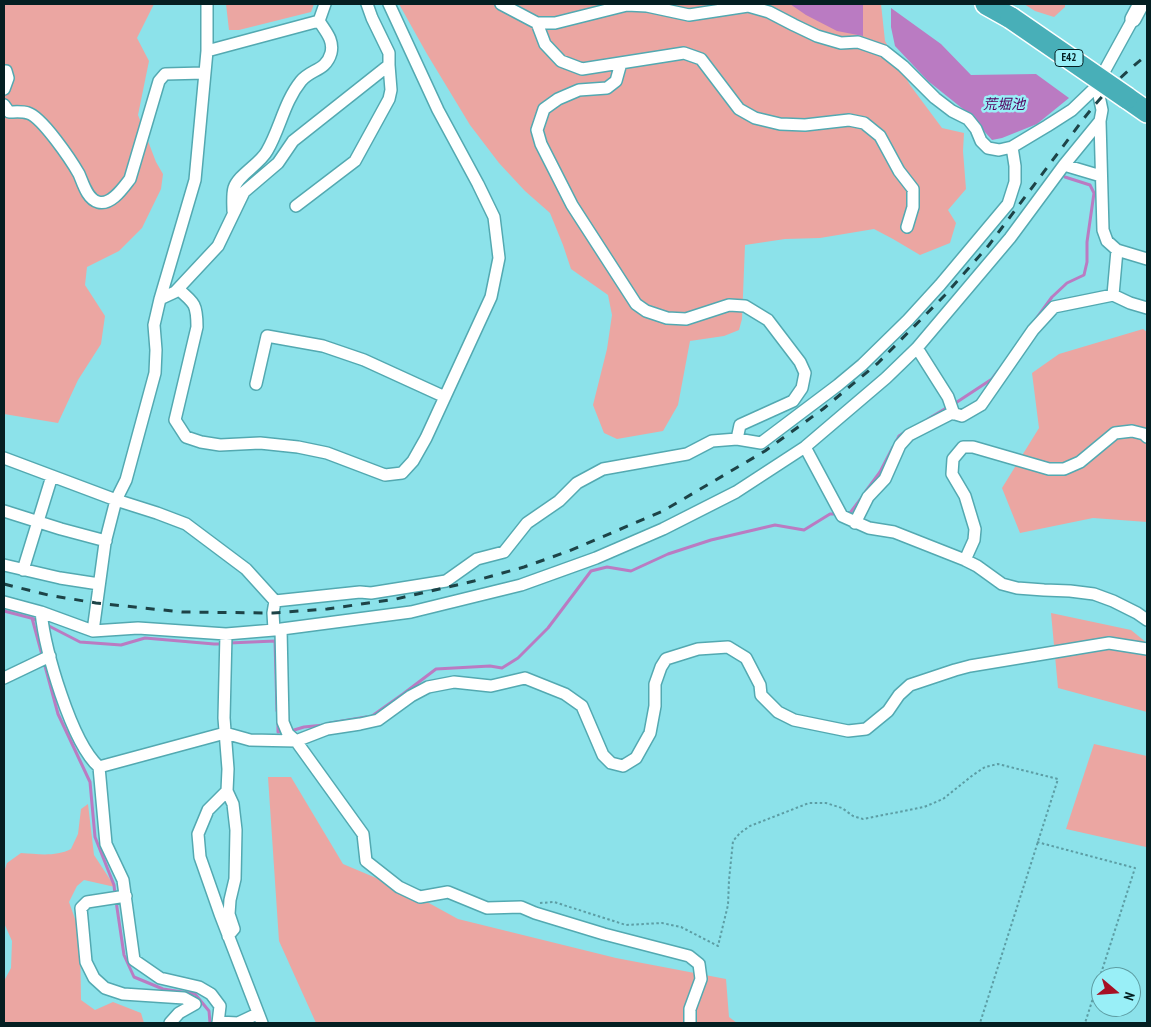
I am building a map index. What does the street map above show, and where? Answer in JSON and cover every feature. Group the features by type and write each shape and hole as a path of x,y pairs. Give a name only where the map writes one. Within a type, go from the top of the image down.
{"highway":[{"name":"E42","path":"986,4 1011,18 1147,112"}],"street":[{"path":"93,632 106,541 116,500 126,480 155,374 154,325 195,180 207,51 207,4"},
{"path":"233,215 234,188 238,180 267,151 288,104 302,80 325,65 331,53 332,42 320,22 325,4"},
{"path":"296,206 355,161 388,99 391,90 389,53 367,4"},
{"path":"178,289 193,301 197,312 197,327 175,420 186,437 220,446 260,443 298,446 327,453 385,475 402,473 413,461 426,438 491,297 499,258 494,217 438,110 388,4 372,18"},
{"path":"501,4 537,23 556,23 627,5 647,6 689,15 748,6 769,12 817,36 841,43 858,42 884,51 903,66 935,98 952,111 968,119 976,129 981,141 988,148 998,150 1012,147 1047,126 1072,110 1098,86 1141,4"},
{"path":"207,51 320,22"},
{"path":"537,23 545,44 561,61 582,69 684,53 701,59 739,109 755,118 780,124 805,125 849,120 864,123 880,136 899,171 913,189 913,208 907,227"},
{"path":"620,63 616,81 607,88 579,90 558,99 544,109 537,130 572,205 636,304 646,311 667,318 686,319 729,305 746,306 768,320 800,362 805,373 802,388 793,401 740,424 737,439"},
{"path":"160,299 175,292 218,246 244,192 278,163 292,141 389,65"},
{"path":"4,71 6,71 8,78 4,89"},
{"path":"4,105 8,112 29,113 42,123 78,173 88,194 97,202 108,202 130,179 159,81 165,74 204,73"},
{"path":"1098,86 1102,110 1100,121 1101,176 1103,230 1106,241 1117,250 1147,259"},
{"path":"4,602 41,612 93,632 138,628 226,634 278,630 411,612 521,585 596,558 663,529 736,492 805,447 886,378 917,348 1010,238 1064,165 1100,121"},
{"path":"276,600 360,592 371,594 446,581 477,559 504,552 527,522 559,501 577,483 603,469 687,454 712,441 737,439 761,443 862,365 908,320 940,285 1008,204 1015,182 1012,147"},
{"path":"1064,165 1101,176"},
{"path":"1113,295 1117,250"},
{"path":"855,523 868,497 885,479 900,445 908,435 952,413 962,416 981,405 1033,330 1054,307 1113,295 1147,308"},
{"path":"256,384 267,336 322,346 364,360 445,397"},
{"path":"917,348 948,397 954,414"},
{"path":"965,560 974,540 975,529 965,496 952,474 953,459 963,447 973,447 1049,469 1064,469 1080,462 1115,433 1132,431 1144,434 1147,437"},
{"path":"805,447 842,516 855,523 869,528 894,532 965,560 1002,584 1017,588 1094,594 1113,601 1147,620"},
{"path":"4,458 186,524 246,569 276,600"},
{"path":"24,570 52,476"},
{"path":"4,511 106,541"},
{"path":"4,565 60,578 99,584"},
{"path":"276,600 273,613 278,630 283,722 288,734 303,750 363,834 366,861 399,888 420,897 448,892 487,908 521,907 604,934 689,956 699,964 701,979 690,1010 690,1023"},
{"path":"41,612 43,630 63,700 78,737 92,761 99,767 106,844 123,880 134,960 160,978 199,986 212,994 220,1006 218,1023 238,1023 260,1019 200,856 198,834 208,810 227,791"},
{"path":"226,634 224,718 228,769 227,791 233,804 236,830 235,879 229,914 234,929 228,936"},
{"path":"99,767 226,734 250,740 296,741 327,729 378,720 411,696 428,687 454,682 491,686 525,678 565,694 582,706 604,755 611,763 623,766 636,758 650,733 655,706 655,684 666,658 698,649 728,647 746,658 760,685 761,695 778,712 794,720 848,731 866,729 888,711 899,694 910,685 956,670 980,664 1109,643 1147,649"},
{"path":"4,678 50,656"},
{"path":"126,896 87,902 81,908 86,962 94,978 105,988 123,994 184,998 195,1004 179,1013 170,1023"}],"path":[{"path":"521,907 541,902 554,902 626,925 662,923 681,926 718,946 728,905 733,841 750,826 810,803 826,803 842,808 853,816 863,819 924,807 943,799 985,767 998,764 1058,779 980,1023"},
{"path":"1037,842 1135,868 1085,1023"}],"shaded area":[{"path":"4,4 154,4 137,38 149,61 138,115 156,162 163,174 161,189 142,228 119,251 87,267 85,285 105,316 101,344 78,380 58,423 4,414"},
{"path":"226,4 314,4 311,12 239,30 229,30"},
{"path":"399,4 881,4 885,41 910,85 942,128 964,133 963,151 966,189 948,210 956,223 950,243 920,255 874,229 820,238 785,239 745,245 742,319 739,330 724,336 690,341 678,405 663,431 617,439 604,433 593,405 607,349 612,315 608,295 571,269 550,213 525,191 499,163 470,125"},
{"path":"1024,4 1065,4 1065,7 1054,17 1035,11"},
{"path":"1143,329 1147,332 1147,522 1093,518 1020,533 1002,488 1039,428 1032,373 1059,354"},
{"path":"1051,613 1131,630 1147,643 1147,712 1058,688"},
{"path":"1094,744 1147,756 1147,908 1146,847 1066,829"},
{"path":"268,777 291,777 343,864 407,891 458,919 616,958 726,979 729,1017 737,1023 316,1023 279,941"},
{"path":"88,804 94,855 115,887 84,880 77,886 69,902 80,933 81,1000 95,1010 113,1002 141,1013 144,1023 4,1023 4,981 11,968 12,941 4,923 4,872 7,863 21,853 53,854 71,849 78,834 81,809"}],"water":[{"path":"790,4 863,4 863,36 837,31 806,15"},
{"name":"荒堀池","path":"891,8 941,44 971,75 1036,74 1069,98 1037,124 992,140 968,113 928,81 895,46 891,27"}],"waterway":[{"path":"1036,319 1052,297 1067,283 1084,275 1087,262 1087,242 1094,193 1090,185 1065,177"},
{"path":"954,404 992,379 998,371"},
{"path":"928,419 948,407"},
{"path":"896,442 899,436 905,432"},
{"path":"866,491 880,472 893,447"},
{"path":"848,513 863,496"},
{"path":"372,716 436,669 490,666 502,668 518,658 548,628 591,571 607,567 631,571 668,554 711,540 775,525 804,530 830,514 837,514"},
{"path":"4,611 39,621"},
{"path":"32,618 58,714 90,782 95,837 114,885 115,895"},
{"path":"47,625 80,642 121,645 145,638 223,644"},
{"path":"229,643 275,641 277,711"},
{"path":"330,723 366,717"},
{"path":"278,720 278,732 324,725"},
{"path":"116,901 124,955 134,977 163,989 195,994 209,1011 210,1023"}],"railway":[{"path":"4,584 48,595 96,603 182,612 273,613 327,609 396,599 524,567 569,551 663,511 765,451 823,409 878,363 945,295 989,245 1099,100 1122,76 1147,55"}]}
